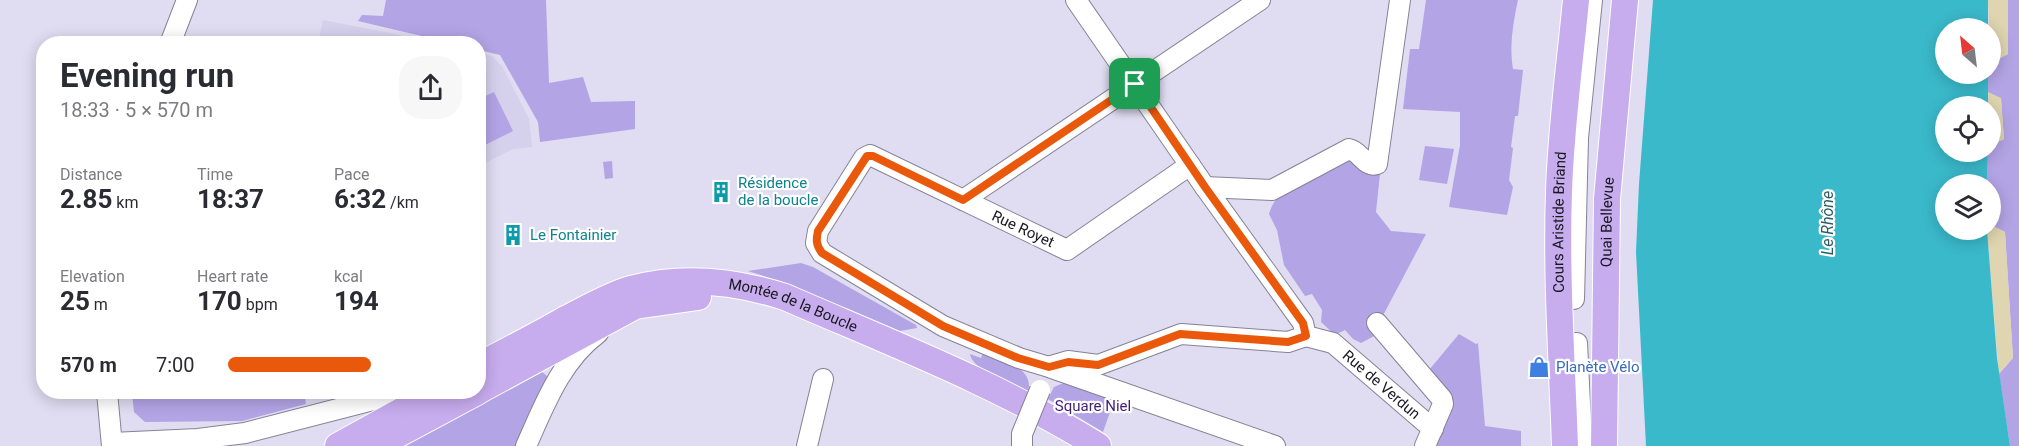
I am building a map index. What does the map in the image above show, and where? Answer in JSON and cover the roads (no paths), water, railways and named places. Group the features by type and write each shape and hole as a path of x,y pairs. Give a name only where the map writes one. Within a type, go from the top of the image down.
{"main road":[{"name":"Cours Aristide Briand","path":"1566,446 1559,299 1560,162 1576,0"},
{"name":"Quai Bellevue","path":"1605,446 1607,199 1625,0"},
{"name":"Montée de la Boucle","path":"486,362 601,300 630,289 684,281 724,282 785,297 1021,402 1098,446"},
{"name":"Montée de la Boucle","path":"486,387 635,306 692,298 726,297 769,308 987,402 1068,446"},
{"path":"1606,298 1614,446"},
{"path":"338,446 423,399"},
{"name":"Montée de la Boucle","path":"376,446 463,399"}],"street":[{"path":"173,36 187,0"},
{"path":"1022,446 1022,434 1049,367 1068,362 1098,365 1180,334 1288,342 1306,336 1303,323 1205,187 1076,0"},
{"path":"963,200 1260,0"},
{"path":"1205,187 1272,190 1349,149 1355,150 1368,165 1373,166 1378,161 1400,0"},
{"path":"1559,299 1574,299 1578,138 1592,0"},
{"name":"Rue Royet","path":"1190,165 1067,250 870,155 864,158 818,231 816,243 822,253 943,326 1018,358 1275,446"},
{"path":"526,446 556,381 582,348 595,335 613,324 662,302"},
{"path":"1377,323 1442,399 1443,404 1429,437"},
{"name":"Rue de Verdun","path":"1306,336 1334,343 1429,437"},
{"path":"1561,344 1577,343 1582,446"},
{"path":"807,446 823,379"},
{"path":"108,399 112,444 236,435 377,399"}],"water":[{"name":"Le Rhône","path":"1653,0 1988,0 1988,18 1935,18 1935,84 1988,84 1988,96 1935,96 1935,162 1988,162 1987,174 1935,174 1935,240 1988,240 1997,358 2010,446 1646,446 1636,252"}],"place":[{"name":"Résidence de la boucle","path":"721,192"},
{"name":"Le Fontainier","path":"513,235"},
{"name":"Planète Vélo","path":"1539,367"}],"park label":[{"name":"Square Niel","path":"1093,406"}]}
